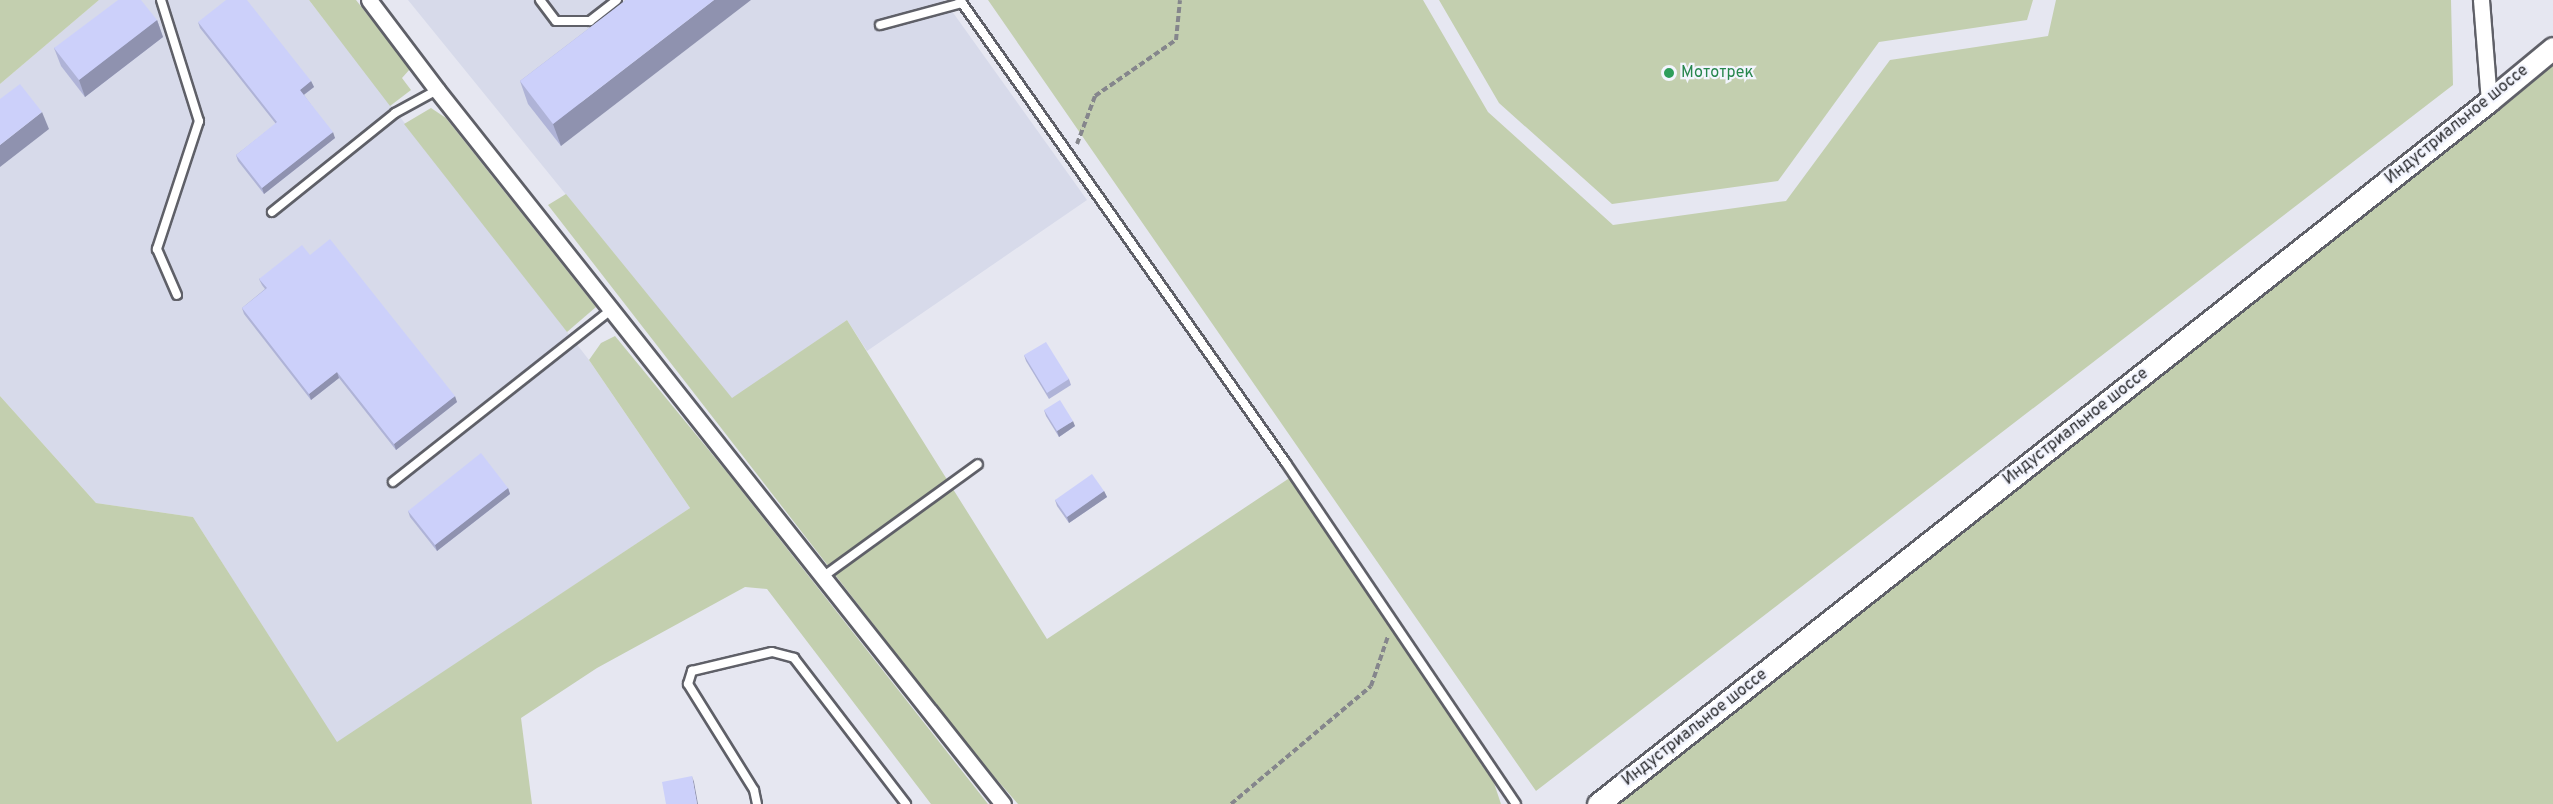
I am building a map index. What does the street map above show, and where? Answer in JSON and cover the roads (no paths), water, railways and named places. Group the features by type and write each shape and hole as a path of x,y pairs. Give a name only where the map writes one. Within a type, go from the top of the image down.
{"main road":[{"name":"Индустриальное шоссе","path":"1598,804 2489,101 2553,48"}],"street":[{"path":"369,0 437,90 1003,804"},
{"path":"2481,0 2489,101"}],"lane":[{"path":"161,0 199,121 157,249 177,295"},
{"path":"540,0 556,21 590,21 617,0"},
{"path":"880,25 961,1 1286,463 1516,804"},
{"path":"272,212 395,113 437,90"},
{"path":"393,482 612,309"},
{"path":"824,576 978,464"},
{"path":"757,804 754,790 688,684 692,671 772,652 794,658 906,804"}],"place":[{"name":"Мототрек","path":"1669,73"}]}
